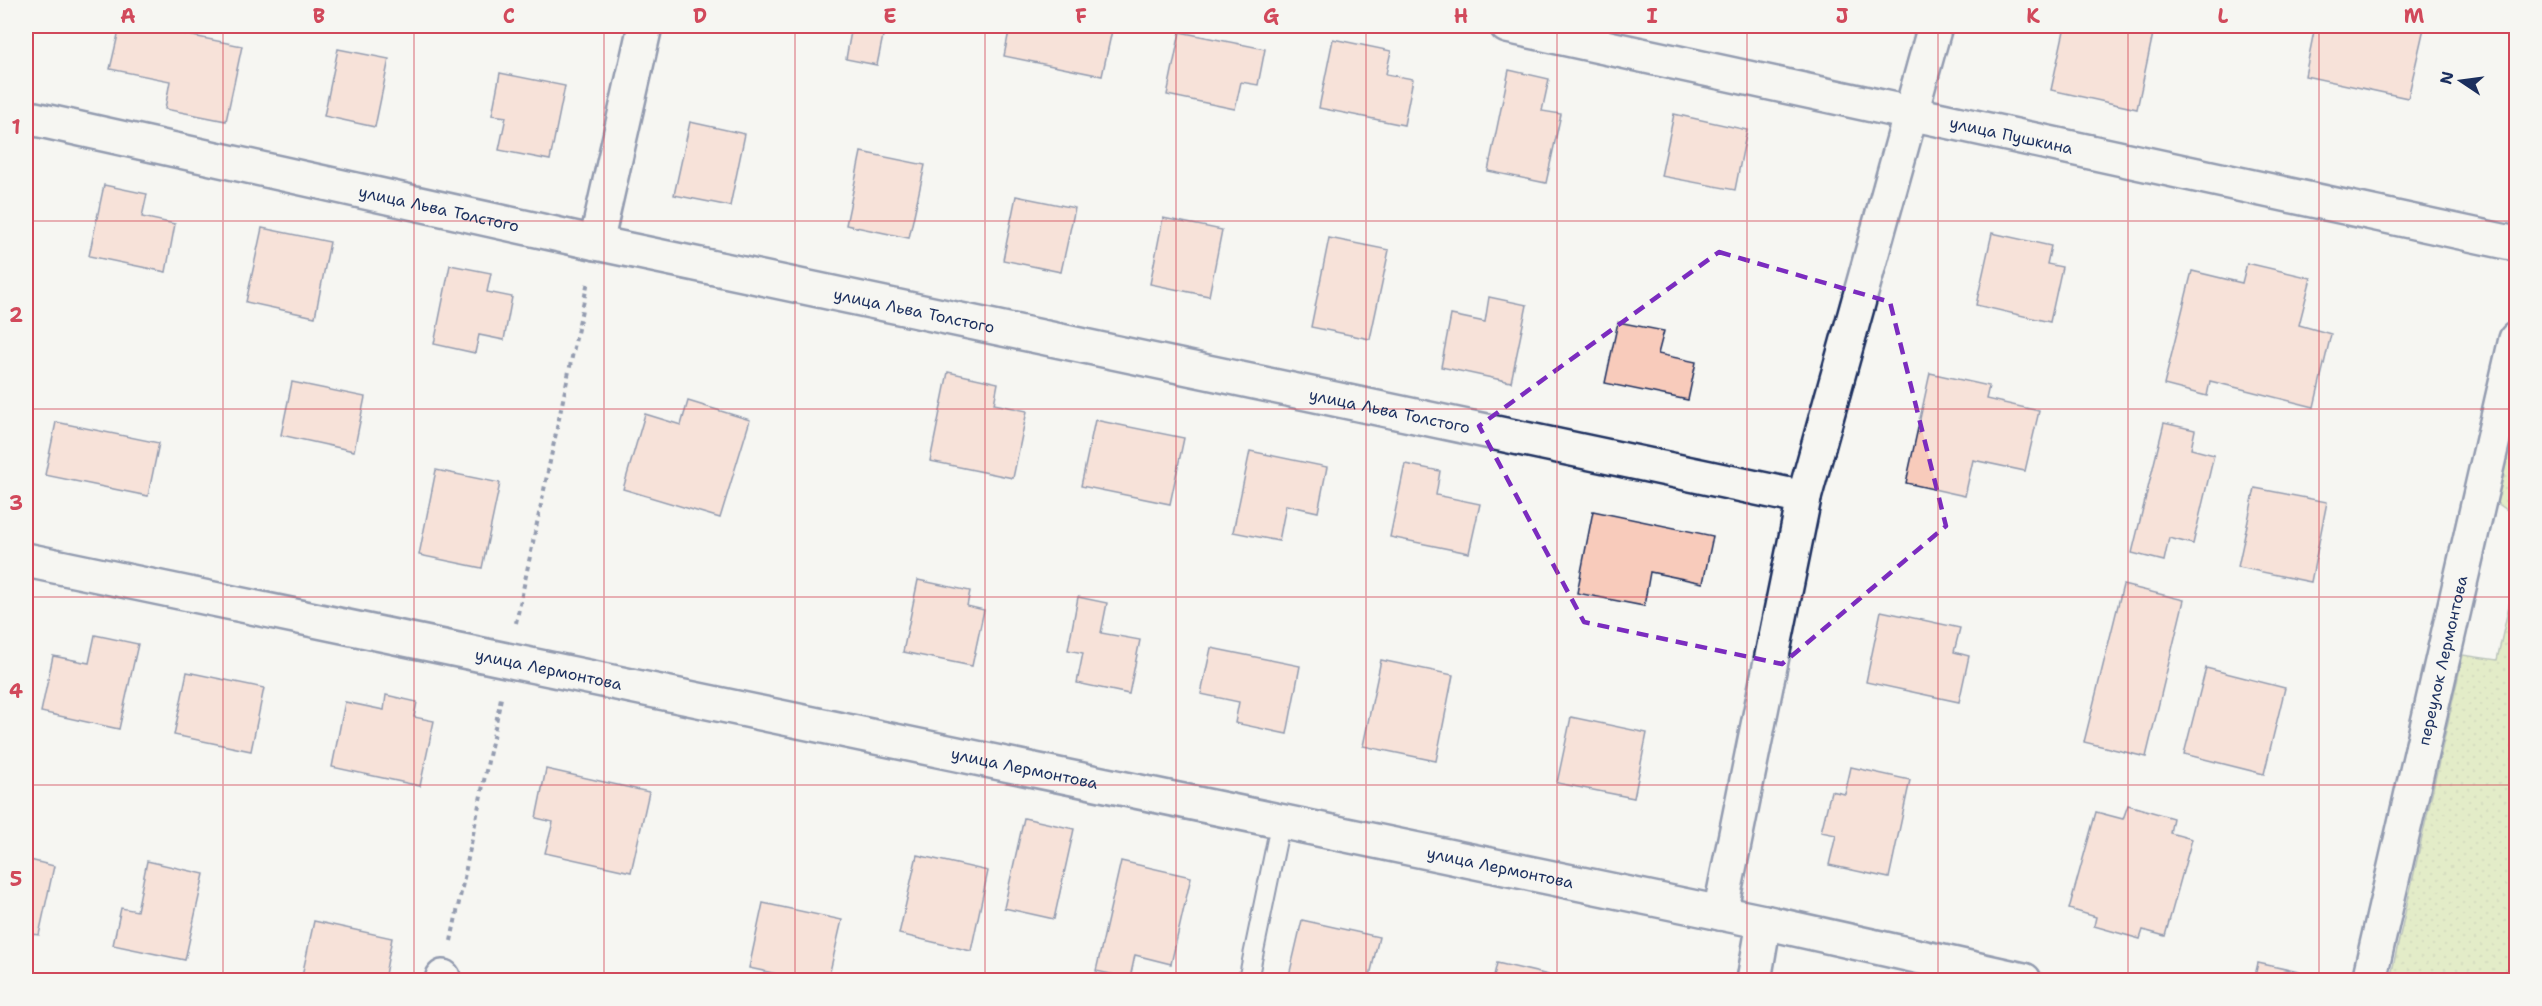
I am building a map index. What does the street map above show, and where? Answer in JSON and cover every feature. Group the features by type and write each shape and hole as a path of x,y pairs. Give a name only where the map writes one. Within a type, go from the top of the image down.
{"street":[{"path":"596,243 645,26"},
{"name":"улица Пушкина","path":"1507,26 2517,244"},
{"path":"1720,914 1804,498 1935,26"},
{"name":"улица Льва Толстого","path":"26,117 596,243 1804,498"},
{"name":"переулок Лермонтова","path":"2369,981 2517,339"},
{"name":"улица Лермонтова","path":"26,560 1281,820 1720,914 1764,921 2024,981"},
{"path":"1754,981 1764,921"}],"lane":[{"path":"1248,981 1281,820"}],"path":[{"path":"443,979 596,243"},
{"path":"2507,981 2517,937"}],"highlighted area":[{"path":"1719,252 1890,302 1946,526 1782,664 1584,622 1479,426"}],"green space":[{"path":"2516,413 2516,516 2494,501"},
{"path":"2516,574 2516,980 2390,980 2463,655 2497,660"}],"building":[{"path":"120,26 144,26 242,46 226,121 165,109 170,81 110,69"},
{"path":"852,26 885,26 877,65 846,59"},
{"path":"905,26 950,26 948,34"},
{"path":"1010,26 1113,26 1102,76 1004,56"},
{"path":"2065,26 2140,26 2154,29 2137,109 2051,90"},
{"path":"2315,26 2424,28 2408,98 2305,76"},
{"path":"1180,32 1265,49 1258,85 1241,82 1235,109 1167,95"},
{"path":"1333,39 1391,51 1386,74 1413,79 1404,125 1319,108"},
{"path":"338,49 389,59 375,127 324,116"},
{"path":"1509,70 1549,79 1542,111 1561,114 1546,183 1488,171"},
{"path":"500,73 565,86 550,160 499,150 506,117 492,115"},
{"path":"1674,114 1747,130 1735,190 1661,176"},
{"path":"690,122 745,134 730,206 674,195"},
{"path":"861,152 925,165 909,238 846,225"},
{"path":"104,185 147,194 142,217 175,224 166,272 89,256"},
{"path":"1016,196 1075,208 1061,272 1003,260"},
{"path":"1163,218 1222,230 1209,296 1150,284"},
{"path":"262,228 330,242 315,317 246,302"},
{"path":"1992,233 2051,246 2047,264 2062,267 2050,322 1976,305"},
{"path":"1329,238 1389,250 1370,339 1311,327"},
{"path":"2247,263 2311,278 2299,325 2331,334 2314,407 2210,381 2207,396 2164,385 2192,271 2242,283"},
{"path":"450,265 491,273 487,292 512,297 504,340 479,335 475,353 434,344"},
{"path":"1489,297 1527,305 1511,382 1441,367 1451,315 1485,322"},
{"path":"1618,322 1664,331 1658,354 1696,362 1688,400 1605,383"},
{"path":"948,372 998,383 994,404 1027,411 1013,478 930,461"},
{"path":"1930,373 1989,386 1986,399 2039,411 2025,471 1973,460 1965,496 1906,483"},
{"path":"292,382 365,397 354,451 281,435"},
{"path":"688,401 750,420 720,518 623,489 645,414 681,425"},
{"path":"1095,420 1184,438 1170,504 1081,486"},
{"path":"56,422 159,443 148,496 45,475"},
{"path":"2164,423 2195,430 2191,449 2214,455 2193,544 2169,538 2164,561 2132,553"},
{"path":"1250,451 1327,467 1318,512 1286,505 1279,541 1233,532"},
{"path":"1405,464 1440,471 1436,495 1480,504 1469,553 1390,537"},
{"path":"436,470 500,483 482,568 419,555"},
{"path":"2255,488 2327,502 2311,582 2238,567"},
{"path":"1593,511 1713,536 1703,583 1650,572 1644,606 1577,593"},
{"path":"918,580 970,591 967,606 984,610 972,666 903,652"},
{"path":"2123,585 2184,600 2146,757 2084,742"},
{"path":"1078,597 1107,603 1101,633 1140,640 1129,694 1077,683 1083,653 1068,650"},
{"path":"1881,611 1960,628 1954,652 1969,656 1959,702 1866,682"},
{"path":"95,635 138,644 119,729 41,712 53,656 89,663"},
{"path":"1211,648 1300,666 1287,734 1235,723 1239,702 1201,694"},
{"path":"1381,660 1453,675 1436,761 1363,746"},
{"path":"2206,668 2285,688 2264,774 2184,754"},
{"path":"187,672 264,688 251,751 174,735"},
{"path":"386,695 417,702 414,717 434,721 420,786 332,767 345,702 384,710"},
{"path":"1571,717 1647,733 1634,798 1557,783"},
{"path":"1851,767 1910,780 1889,878 1829,865 1836,835 1821,832 1831,791 1845,794"},
{"path":"546,769 649,792 631,872 545,853 553,822 536,818"},
{"path":"2128,805 2173,818 2170,833 2192,839 2165,936 2143,930 2140,939 2094,926 2096,917 2069,909 2096,812 2123,819"},
{"path":"1024,818 1074,829 1054,919 1004,908"},
{"path":"917,855 988,871 971,951 899,934"},
{"path":"26,859 54,866 39,935 26,933"},
{"path":"147,861 204,874 185,960 113,945 121,908 137,911"},
{"path":"1121,861 1191,877 1171,964 1135,955 1130,978 1096,971"},
{"path":"763,903 842,920 828,980 806,980 749,968"},
{"path":"1302,920 1379,937 1369,980 1288,980"},
{"path":"314,921 392,938 384,980 301,980"},
{"path":"1497,963 1566,979 1566,980 1493,980"},
{"path":"2258,963 2299,972 2297,980 2254,980"}]}
